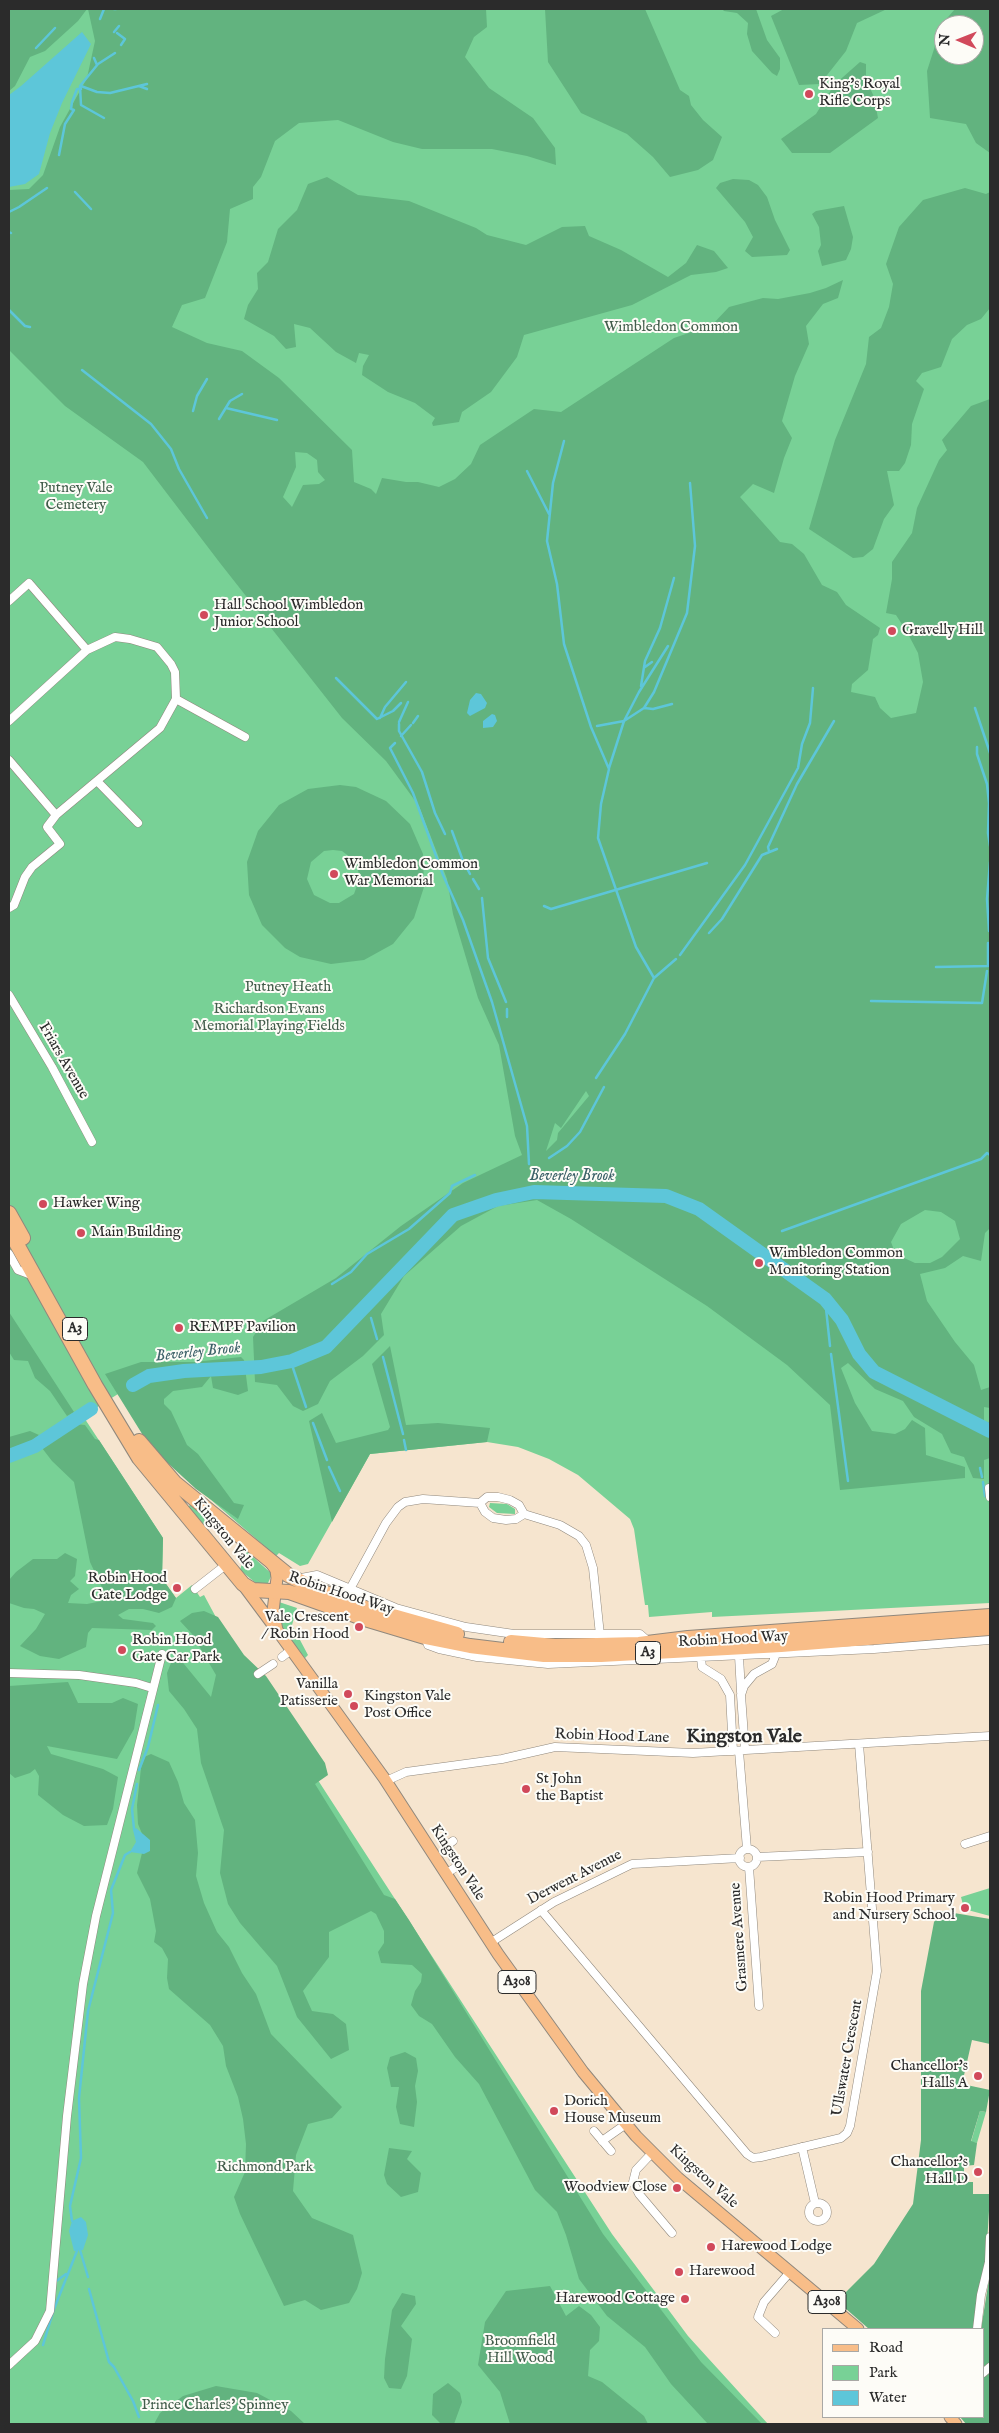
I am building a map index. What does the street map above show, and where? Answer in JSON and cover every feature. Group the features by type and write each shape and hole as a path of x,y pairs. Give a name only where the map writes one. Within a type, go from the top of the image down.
{"highway":[{"name":"A3","path":"9,1213 67,1314 138,1448"},
{"name":"A3","path":"9,1230 138,1448"},
{"name":"Kingston Vale","path":"138,1448 175,1483 225,1522 271,1563"},
{"name":"Kingston Vale","path":"138,1448 151,1474 242,1584 257,1591 276,1590"},
{"name":"Robin Hood Way","path":"271,1563 296,1579 323,1592 388,1616 472,1637 555,1646 649,1642 990,1616"},
{"name":"Robin Hood Way","path":"276,1590 294,1593 428,1642 544,1655 601,1655 845,1641 990,1628"}],"main road":[{"path":"271,1563 277,1574 276,1590"},
{"name":"A308","path":"242,1584 277,1630"},
{"name":"Kingston Vale","path":"276,1590 273,1610 277,1630 386,1781 490,1943 584,2072 652,2154 717,2212 793,2274"},
{"name":"A308","path":"793,2274 857,2328"}],"street":[{"path":"9,601 29,583 88,650"},
{"path":"9,721 88,650 115,637 130,639 157,647 163,652 174,672 176,699 160,728 56,815 47,827 60,844 37,863 26,876 14,905 9,908"},
{"path":"176,699 245,737"},
{"path":"9,760 56,815"},
{"path":"97,781 138,823"},
{"name":"Friars Avenue","path":"9,995 52,1066 92,1142"},
{"path":"9,1254 18,1270 36,1277"},
{"path":"350,1589 386,1523 398,1507 405,1502 423,1499 480,1503 487,1497 498,1496 519,1505 524,1514 570,1529 586,1545 593,1568 600,1635"},
{"path":"480,1503 485,1512 493,1518 516,1519 524,1514"},
{"path":"195,1589 227,1564"},
{"name":"Robin Hood Way","path":"296,1579 315,1574 404,1610 466,1627 514,1634 642,1634 649,1642"},
{"name":"Robin Hood Way","path":"428,1642 477,1657 548,1664 739,1658 776,1654 945,1645 990,1640"},
{"path":"282,1658 292,1650"},
{"path":"9,2365 35,2341 50,2311 67,2116 83,1984 96,1916 162,1654"},
{"path":"741,1695 744,1686 754,1674 772,1664 776,1654"},
{"path":"739,1658 741,1695 739,1751"},
{"path":"701,1660 702,1667 721,1679 730,1695 739,1751 747,1849"},
{"path":"258,1674 273,1664"},
{"path":"9,1673 79,1675 136,1683 152,1688"},
{"name":"Robin Hood Lane","path":"386,1781 406,1772 502,1759 555,1747 662,1753 739,1751 990,1736"},
{"name":"Ullswater Crescent","path":"541,1910 747,2154 753,2158 761,2157 841,2138 847,2133 850,2126 877,1971 859,1744"},
{"path":"965,1844 990,1836"},
{"path":"453,1841 446,1846 458,1866 466,1870"},
{"path":"747,1849 753,1850 757,1857 754,1865 749,1866 744,1865 740,1858 741,1853 747,1849"},
{"path":"757,1857 868,1852"},
{"name":"Derwent Avenue","path":"490,1943 541,1910 632,1864 740,1858"},
{"path":"445,1874 458,1866"},
{"name":"Grasmere Avenue","path":"749,1866 759,2006"},
{"path":"602,2141 626,2124"},
{"path":"594,2131 611,2151"},
{"path":"802,2147 815,2203"},
{"path":"652,2154 636,2170 633,2182 644,2200 672,2233"},
{"path":"977,2328 990,2260 990,2237"},
{"path":"775,2333 758,2317 764,2302 793,2274"}],"green space":[{"path":"9,9 990,9 990,1603 712,1617 712,1612 649,1617 648,1605 645,1605 634,1529 630,1519 578,1475 549,1459 518,1447 487,1442 370,1454 308,1564 300,1566 279,1553 276,1556 159,1455 118,1394 83,1416 163,1538 162,1579 176,1598 192,1585 200,1597 204,1595 233,1649 612,2234 688,2336 768,2424 9,2424"},
{"path":"9,9 87,9 78,21 45,51 30,57 15,86 9,91"},
{"path":"88,9 486,9 487,27 474,37 465,57 489,88 533,118 555,148 556,165 527,156 492,149 422,149 393,142 338,120 299,123 275,141 261,177 253,187 253,199 230,209 227,242 205,298 182,305 172,327 207,343 242,351 279,378 352,450 354,482 371,489 376,494 382,478 418,482 439,487 455,479 471,464 480,445 534,409 561,412 674,338 712,325 729,307 763,298 778,299 810,293 843,280 838,298 823,304 806,326 809,344 795,376 782,421 792,438 774,493 753,484 740,497 780,542 792,544 804,554 822,585 837,592 846,605 880,628 878,635 873,639 868,670 852,684 851,692 875,697 880,708 891,718 916,713 923,682 918,653 907,632 896,615 886,613 892,579 892,562 912,533 917,508 939,460 947,450 942,440 971,406 990,399 990,1228 985,1233 981,1261 963,1256 945,1268 920,1274 927,1301 955,1342 974,1365 981,1390 990,1387 990,1408 984,1407 984,1421 990,1423 990,1458 984,1460 984,1479 973,1478 964,1457 951,1453 942,1434 914,1417 903,1401 875,1389 848,1363 841,1368 855,1403 872,1431 895,1434 905,1429 912,1420 925,1428 926,1455 965,1467 965,1478 840,1490 830,1405 787,1365 707,1306 571,1219 537,1200 498,1206 461,1226 404,1276 381,1314 384,1335 363,1356 330,1381 318,1404 303,1411 293,1406 277,1385 255,1382 253,1337 263,1321 336,1278 401,1226 463,1183 522,1155 515,1136 499,1045 478,998 453,914 447,879 419,806 386,761 342,718 143,462 65,406 9,350 9,190 29,189 43,175 60,127 87,78 95,41","holes":["295,452 307,453 317,460 318,472 325,480 319,484 303,485 292,507 283,497 296,467","586,1091 589,1096 558,1133 557,1140 546,1151 555,1123 561,1128","925,1210 941,1212 955,1221 960,1239 942,1257 930,1263 915,1263 902,1257 894,1250 891,1242 901,1224"]},
{"path":"545,9 645,9 680,90 689,96 691,105 703,120 722,137 713,160 698,170 670,177 653,157 627,134 581,113 548,62"},
{"path":"722,9 756,9 767,40 780,58 780,69 777,76 752,51 747,34 748,23 737,13"},
{"path":"784,9 887,9 857,23 846,51 820,84 799,85 771,16"},
{"path":"955,9 990,9 990,153 976,143 966,124 930,118 927,71 934,49 934,65 984,65 984,15 950,15"},
{"path":"860,62 866,64 866,79 874,97 878,118 830,153 792,153 781,139 816,114 834,85"},
{"path":"327,177 358,195 409,201 476,228 487,235 526,245 562,227 585,226 589,236 621,250 668,277 686,263 697,245 714,251 728,268 716,272 691,275 632,305 524,335 517,357 491,392 462,412 459,422 433,426 432,423 435,418 415,403 388,392 362,375 363,366 369,355 359,353 356,363 336,352 310,328 294,324 296,347 286,349 274,336 244,319 248,305 258,289 257,273 268,262 278,229 297,210 308,184"},
{"path":"733,179 749,180 758,185 767,197 775,220 790,250 787,255 752,257 745,251 753,237 745,222 716,188 720,183"},
{"path":"965,188 986,194 990,192 990,308 981,319 967,325 952,339 941,367 922,373 916,381 924,389 912,424 911,445 905,463 899,471 887,471 894,505 884,519 873,549 863,557 853,558 809,529 835,440 866,364 869,337 881,328 889,307 893,284 886,264 899,227 923,200"},
{"path":"844,206 853,237 851,249 846,260 822,266 818,251 821,245 819,227 812,214 816,211"},
{"path":"340,785 356,787 386,801 410,824 423,854 424,887 414,918 393,944 364,960 331,964 300,957 285,948 262,925 249,895 247,862 258,831 279,805 308,789","holes":["324,851 342,851 355,861 360,877 354,894 339,903 330,903 314,895 307,879 311,862"]},
{"path":"9,1312 74,1412 67,1416 50,1391 35,1378 28,1361 14,1360 9,1352"},
{"path":"390,1346 406,1425 438,1423 490,1428 487,1442 370,1454 332,1522 309,1421 322,1413 336,1443 388,1430 390,1427 372,1364"},
{"path":"241,1357 244,1360 248,1391 238,1395 213,1388 211,1376 202,1387 173,1391 164,1399 164,1404 171,1411 187,1445 198,1454 234,1503 244,1505 238,1519 196,1489 159,1455 144,1437 105,1374 141,1362 194,1362"},
{"path":"75,1424 85,1425 95,1439 99,1440 163,1538 162,1578 176,1598 172,1607 159,1613 143,1609 129,1609 118,1615 123,1619 153,1623 156,1626 152,1630 92,1628 88,1633 86,1647 59,1659 40,1656 20,1646 36,1629 45,1614 34,1609 9,1603 9,1580 33,1559 57,1559 65,1553 77,1559 75,1576 70,1581 79,1589 71,1595 68,1603 87,1604 102,1601 105,1594 90,1562 74,1482 52,1461 42,1448"},
{"path":"30,1431 39,1435 31,1441 9,1449 9,1437"},
{"path":"490,1503 507,1504 515,1509 515,1514 497,1513 489,1507"},
{"path":"190,1505 212,1520 205,1528 188,1507"},
{"path":"243,1548 272,1574 268,1583 257,1584 240,1570 245,1554"},
{"path":"279,1602 297,1608 292,1625 308,1655 305,1658 279,1625"},
{"path":"204,1611 218,1617 244,1655 266,1676 325,1763 328,1775 315,1784 384,1895 395,1899 409,1920 603,2234 701,2362 762,2424 708,2424 671,2384 645,2347 607,2316 579,2279 557,2212 535,2190 479,2084 455,2057 432,2024 419,2016 411,2005 415,1991 421,1982 422,1974 412,1965 381,1963 378,1952 384,1943 384,1931 376,1914 371,1911 329,1932 329,1957 303,1991 312,2011 333,2014 346,2024 349,2050 331,2059 297,2017 277,1966 240,1923 228,1904 220,1873 224,1830 201,1763 197,1729 169,1691 167,1673 175,1653 211,1697 216,1675 192,1634 180,1621 192,1613"},
{"path":"68,1682 78,1703 112,1703 123,1698 138,1704 134,1729 117,1759 47,1746 51,1754 103,1769 118,1777 113,1809 107,1825 84,1826 63,1815 38,1795 39,1776 35,1769 30,1773 15,1778 9,1773 9,1686"},
{"name":"Richmond Park","path":"151,1754 169,1762 178,1782 184,1803 195,1820 198,1853 196,1876 204,1903 217,1932 229,1947 242,1973 256,1994 271,2034 342,2107 332,2118 308,2124 296,2155 293,2191 312,2218 353,2235 362,2273 357,2289 349,2303 321,2310 305,2300 284,2306 240,2214 234,2197 245,2172 246,2144 238,2097 226,2066 223,2046 210,2025 169,1989 167,1978 168,1959 162,1948 154,1942 156,1931 150,1899 137,1873 145,1841 138,1824 137,1805 141,1768 144,1757"},
{"path":"990,1888 990,1916 964,1909 961,1897"},
{"path":"942,1911 990,1919 990,2044 972,2040 962,2084 990,2090 986,2112 980,2111 971,2141 977,2143 974,2165 964,2166 964,2182 973,2182 973,2194 990,2194 986,2261 974,2328 868,2328 837,2301 874,2264 913,2204 921,2140 921,1991 934,1922"},
{"path":"405,2052 416,2058 418,2071 415,2086 417,2102 414,2127 400,2124 396,2107 399,2087 391,2087 387,2068 390,2057"},
{"path":"980,2111 986,2112 977,2143 971,2142"},
{"path":"389,2148 412,2151 407,2159 421,2173 418,2192 401,2197 387,2184 384,2175"},
{"path":"990,2273 990,2364 984,2368 984,2328 981,2328"},
{"name":"Broomfield Hill Wood","path":"550,2286 566,2316 579,2306 591,2315 600,2327 599,2341 590,2350 588,2376 602,2382 644,2416 648,2424 510,2424 500,2392 478,2365 485,2322 506,2291"},
{"path":"402,2293 415,2296 416,2304 401,2326 412,2339 407,2376 401,2389 389,2388 384,2378 392,2310"},
{"path":"990,2370 990,2424 966,2424 961,2418 984,2418 984,2377"},
{"path":"448,2383 460,2393 462,2402 454,2424 440,2423 432,2415 433,2394"},
{"name":"Prince Charles' Spinney","path":"216,2386 257,2393 291,2411 305,2424 154,2424 160,2413 183,2396"}],"water":[{"path":"82,32 91,44 62,103 50,133 39,174 25,184 9,187 9,95"},
{"path":"476,693 481,694 487,703 485,708 470,716 467,713 470,700"},
{"path":"492,714 495,715 497,721 493,727 483,728 483,721"},
{"path":"136,1828 150,1840 150,1851 144,1854 130,1852 136,1842 133,1830"},
{"path":"81,2217 86,2222 88,2235 83,2250 74,2251 69,2231 72,2221"}],"waterway":[{"path":"100,19 104,9"},
{"path":"114,32 119,26"},
{"path":"36,48 55,28"},
{"path":"117,33 125,39 121,45"},
{"path":"104,118 81,105 80,86 98,64 115,53"},
{"path":"94,58 97,65"},
{"path":"81,86 97,92 110,93 147,84"},
{"path":"139,86 147,89"},
{"path":"59,155 65,124 74,110 71,109 72,102 77,89 81,89"},
{"path":"9,212 47,188"},
{"path":"75,192 91,209"},
{"path":"9,310 25,326 30,327"},
{"path":"82,370 151,424 171,449 179,469 207,518"},
{"path":"193,411 197,396 207,379"},
{"path":"219,419 230,401 242,394"},
{"path":"226,408 277,420"},
{"path":"564,441 553,483 547,541 557,584 564,644 591,727 609,769 601,804 598,838 636,947 654,978"},
{"path":"527,471 549,514"},
{"path":"609,768 624,721 644,708 654,692 687,613 695,546 690,483"},
{"path":"641,686 645,661 660,628 674,578"},
{"path":"597,726 624,721 639,692 668,646"},
{"path":"645,667 652,662"},
{"path":"336,678 377,719 393,711 401,703"},
{"path":"380,718 385,707 406,682"},
{"path":"680,955 745,865 798,768 802,744 810,723 813,688"},
{"path":"399,722 408,702"},
{"path":"644,708 653,709 672,704"},
{"path":"975,708 990,753"},
{"path":"413,723 418,716"},
{"path":"769,851 768,847 797,784 834,721"},
{"path":"399,724 399,731 422,772 435,813 445,834"},
{"path":"401,736 411,725"},
{"path":"395,743 390,748 413,793 443,875 463,920 492,1002 527,1126 529,1164"},
{"path":"977,747 977,754 987,784 990,846"},
{"path":"452,831 470,874"},
{"path":"709,933 722,919 762,855 777,849"},
{"path":"989,931 987,899 990,862"},
{"path":"544,906 551,909 707,863"},
{"path":"473,879 479,889"},
{"path":"482,898 488,958 506,1002"},
{"path":"936,967 988,966 988,943"},
{"path":"596,1078 625,1034 654,978 676,959"},
{"path":"871,1001 982,1003 987,971"},
{"path":"507,1009 507,1017"},
{"path":"549,1158 567,1146 580,1132 604,1087"},
{"path":"782,1231 981,1159 987,1153 990,1155"},
{"path":"332,1284 351,1272 367,1254 409,1229 450,1193 452,1186 475,1175"},
{"name":"Beverley Brook","path":"133,1385 149,1376 184,1371 261,1367 292,1361 326,1347 453,1215 496,1200 534,1192 666,1196 699,1209 825,1299 842,1320 859,1354 874,1372 990,1431"},
{"path":"825,1299 830,1346"},
{"path":"371,1318 377,1339"},
{"path":"831,1354 848,1481"},
{"path":"383,1357 403,1434"},
{"path":"291,1362 306,1407"},
{"name":"Beverley Brook","path":"9,1456 35,1446 91,1409"},
{"path":"313,1423 327,1460"},
{"path":"404,1440 406,1450"},
{"path":"329,1467 340,1491"},
{"path":"980,1468 982,1477"},
{"path":"983,1482 985,1496"},
{"path":"139,1770 148,1747 158,1705"},
{"path":"134,1829 132,1809 137,1784"},
{"path":"72,2221 70,2206 81,2158 79,2098 88,2011 113,1913 111,1890 125,1855 130,1852"},
{"path":"80,2250 88,2277"},
{"path":"43,2345 54,2309 77,2251"},
{"path":"55,2282 66,2274"},
{"path":"89,2289 109,2362 114,2367 133,2401 139,2417"}],"place":[{"name":"King's Royal Rifle Corps","path":"809,94"},
{"name":"Hall School Wimbledon Junior School","path":"204,615"},
{"name":"Gravelly Hill","path":"892,631"},
{"name":"Wimbledon Common War Memorial","path":"334,874"},
{"name":"Hawker Wing","path":"43,1204"},
{"name":"Main Building","path":"81,1233"},
{"name":"Wimbledon Common Monitoring Station","path":"759,1263"},
{"name":"REMPF Pavilion","path":"179,1328"},
{"name":"Robin Hood Gate Lodge","path":"177,1588"},
{"name":"Vale Crescent / Robin Hood","path":"359,1627"},
{"name":"Robin Hood Gate Car Park","path":"122,1650"},
{"name":"Vanilla Patisserie","path":"348,1694"},
{"name":"Kingston Vale Post Office","path":"354,1706"},
{"name":"St John the Baptist","path":"526,1789"},
{"name":"Robin Hood Primary and Nursery School","path":"965,1908"},
{"name":"Chancellor's Halls A","path":"978,2076"},
{"name":"Dorich House Museum","path":"554,2111"},
{"name":"Chancellor's Hall D","path":"978,2172"},
{"name":"Woodview Close","path":"677,2188"},
{"name":"Harewood Lodge","path":"711,2247"},
{"name":"Harewood","path":"679,2272"},
{"name":"Harewood Cottage","path":"685,2299"}],"district":[{"name":"Kingston Vale","path":"744,1738"}],"park label":[{"name":"Wimbledon Common","path":"671,328"},
{"name":"Putney Vale Cemetery","path":"76,498"},
{"name":"Putney Heath","path":"288,988"},
{"name":"Richardson Evans Memorial Playing Fields","path":"269,1018"}]}
